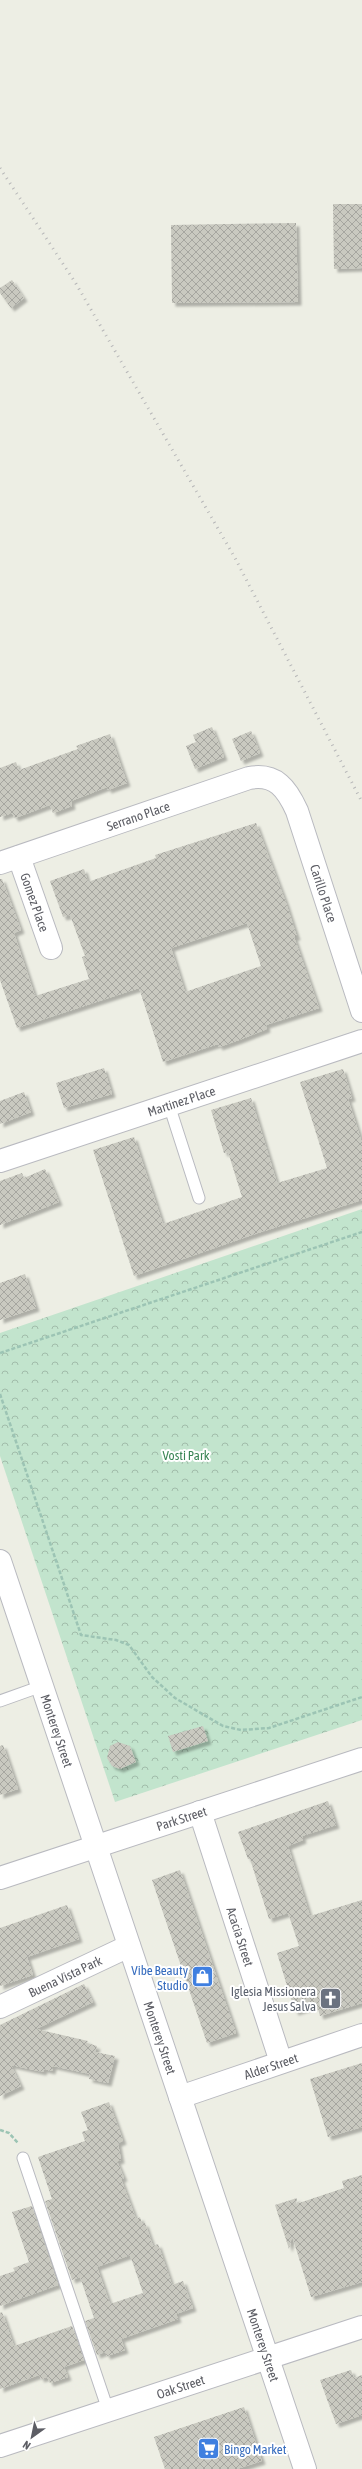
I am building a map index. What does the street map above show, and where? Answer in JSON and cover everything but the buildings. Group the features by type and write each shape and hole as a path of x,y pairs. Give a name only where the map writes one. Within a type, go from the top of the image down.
{"street":[{"name":"Serrano Place","path":"9,860 249,778 259,776 276,781"},
{"name":"Carillo Place","path":"276,781 290,796 297,811 362,1011"},
{"name":"Gomez Place","path":"9,860 51,948"},
{"name":"Martinez Place","path":"0,1161 362,1041"},
{"name":"Monterey Street","path":"0,1561 95,1848 305,2469"},
{"name":"Park Street","path":"0,1878 362,1759"},
{"name":"Acacia Street","path":"200,1812 281,2062"},
{"name":"Buena Vista Park","path":"0,2007 129,1946"},
{"name":"Alder Street","path":"180,2097 362,2034"},
{"name":"Oak Street","path":"0,2446 362,2328"}],"lane":[{"path":"169,1105 199,1198"},
{"path":"0,1701 42,1686"},
{"path":"24,2158 108,2410"}],"path":[{"path":"0,1354 362,1232"},
{"path":"0,1394 81,1635 116,1640 130,1645 162,1689 189,1708 229,1728 256,1730 269,1728 362,1697"},
{"path":"0,2130 15,2138 24,2158"}],"green space":[{"name":"Vosti Park","path":"362,1209 362,1720 115,1802 0,1456 0,1333"}],"railway":[{"path":"0,168 75,282 235,558 362,802"}],"place":[{"name":"Vibe Beauty Studio","path":"203,1977"},
{"name":"Iglesia Missionera Jesus Salva","path":"331,1998"},
{"name":"Bingo Market","path":"208,2449"}]}
